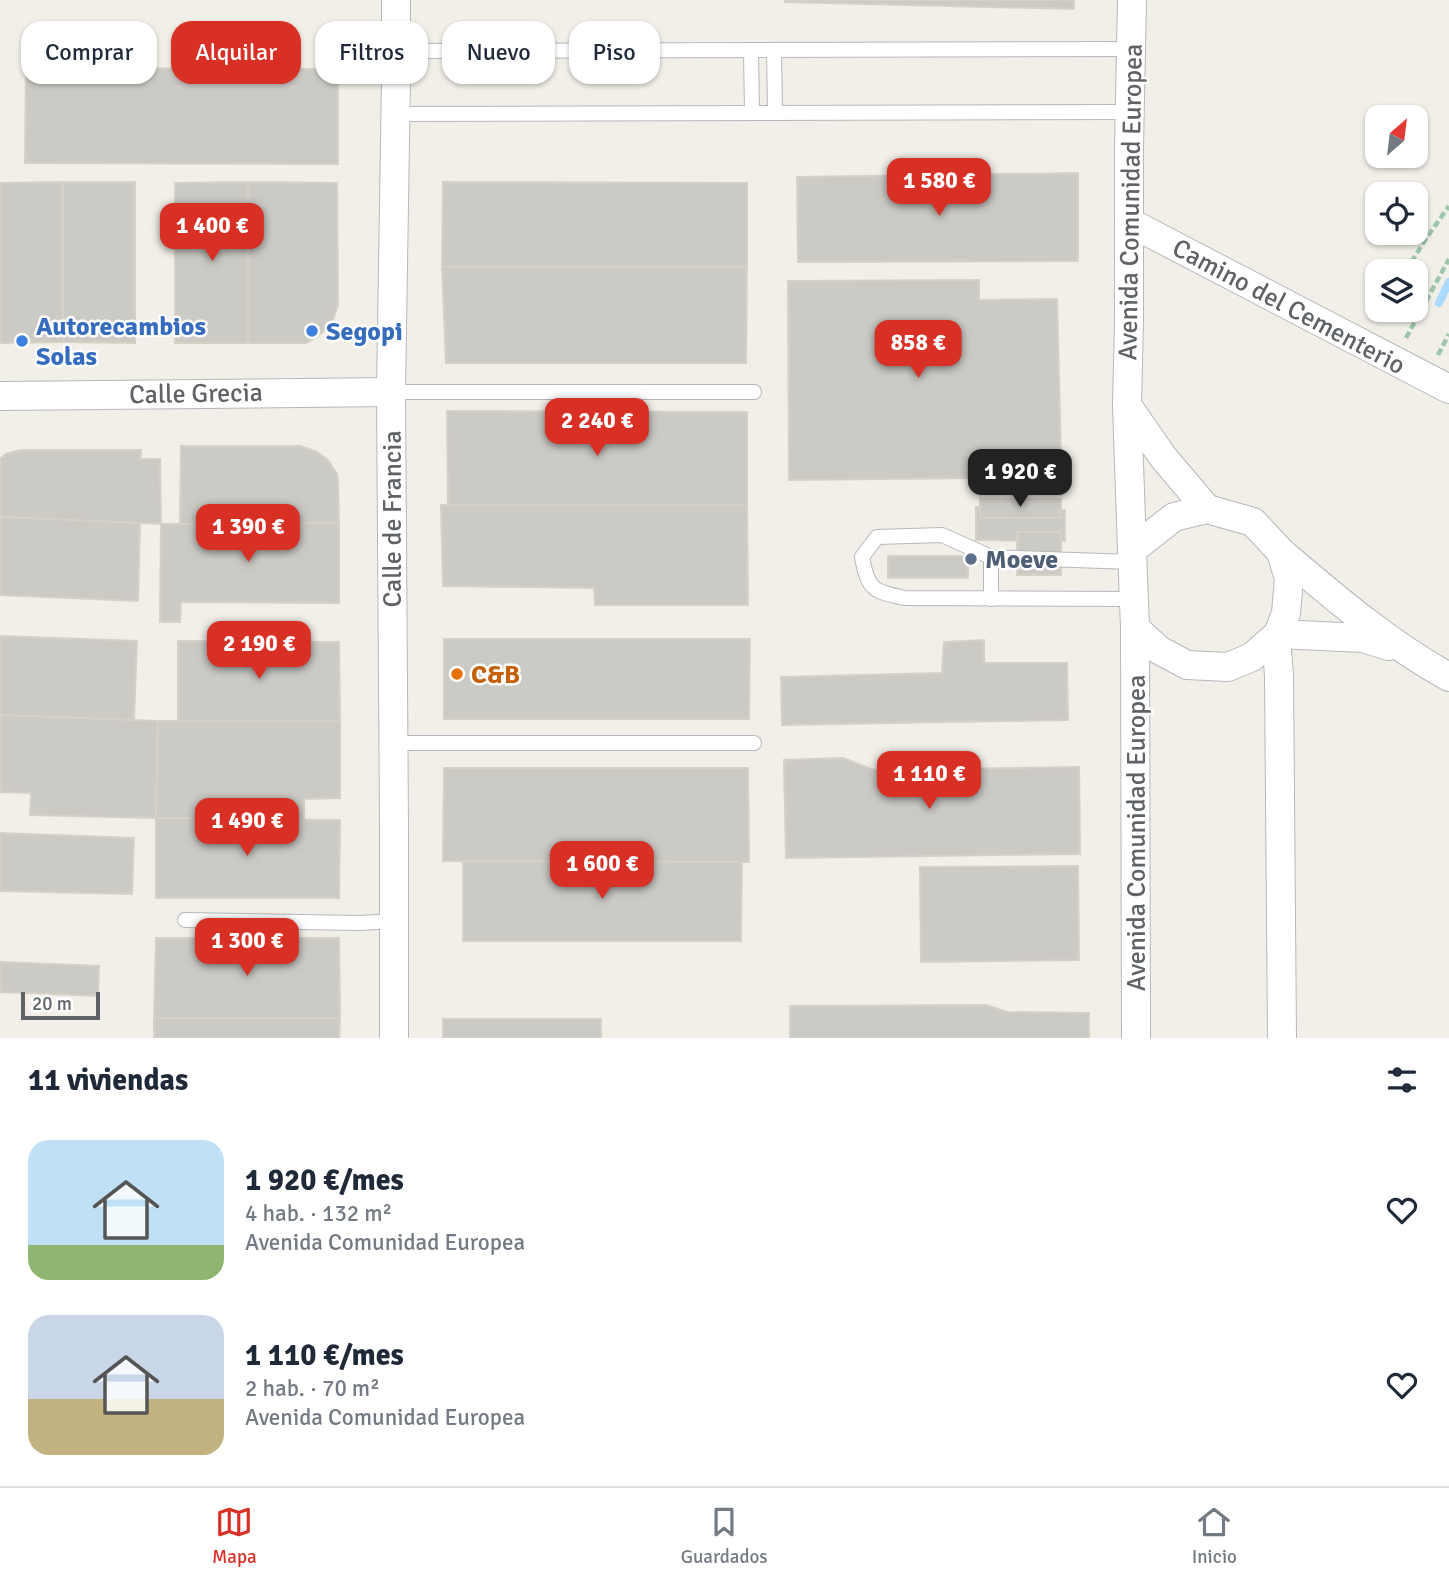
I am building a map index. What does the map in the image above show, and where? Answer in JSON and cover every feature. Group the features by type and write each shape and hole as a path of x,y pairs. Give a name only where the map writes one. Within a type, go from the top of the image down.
{"street":[{"name":"Calle de Francia","path":"396,0 396,21"},
{"name":"Avenida Comunidad Europea","path":"1132,0 1127,405 1132,556"},
{"name":"Calle de Francia","path":"394,1038 391,392 396,84"},
{"name":"Camino del Cementerio","path":"1129,222 1449,389"},
{"name":"Calle Grecia","path":"0,396 391,392"},
{"path":"1127,405 1163,457 1206,509"},
{"path":"1408,651 1363,638 1277,636 1252,657 1228,667 1187,665 1159,650 1135,628 1132,556 1174,517 1206,509 1254,522 1281,552 1339,603 1449,677"},
{"path":"1281,552 1289,579 1286,613 1277,636 1282,1038"},
{"name":"Avenida Comunidad Europea","path":"1135,628 1136,1038"}],"lane":[{"path":"428,51 1131,49"},
{"path":"751,50 752,113"},
{"path":"775,50 775,113"},
{"path":"396,114 1129,112"},
{"path":"391,392 754,392"},
{"path":"1132,556 991,557 942,535 877,537 862,556 866,577 877,592 904,598 1133,599"},
{"path":"991,557 991,598"},
{"path":"394,743 754,743"},
{"path":"185,920 360,923 394,921"}],"path":[{"path":"1413,259 1449,206"},
{"path":"1393,360 1449,259"}],"building":[{"path":"1074,0 1074,9 785,2"},
{"path":"157,68 171,68 171,84 301,84 301,69 315,69 315,84 338,84 338,164 25,163 26,84 157,84"},
{"path":"1078,173 1078,261 798,262 797,177"},
{"path":"63,182 135,182 135,343 63,342"},
{"path":"63,182 63,342 0,343 0,183"},
{"path":"248,182 337,183 338,304 328,327 306,343 248,343"},
{"path":"248,182 248,343 175,343 175,183"},
{"path":"443,182 747,183 747,267 442,267"},
{"path":"442,267 747,267 746,363 446,363"},
{"path":"979,280 979,300 1057,299 1061,457 983,458 982,478 789,480 788,281"},
{"path":"447,411 747,412 747,505 448,505"},
{"path":"181,446 300,446 317,452 328,460 337,474 339,523 180,524"},
{"path":"21,450 141,450 140,459 160,459 161,524 0,517 0,459 6,454"},
{"path":"980,499 1061,499 1061,518 980,518"},
{"path":"441,505 747,505 748,605 595,605 594,588 443,586"},
{"path":"976,507 980,507 980,518 1061,518 1060,510 1065,510 1065,541 976,540"},
{"path":"0,517 140,523 138,601 0,595"},
{"path":"339,523 339,603 181,602 180,622 160,622 161,524"},
{"path":"1017,532 1061,532 1061,575 1017,575"},
{"path":"888,556 968,556 968,578 888,578"},
{"path":"0,636 137,641 134,720 0,715"},
{"path":"444,639 750,639 749,719 444,719"},
{"path":"984,640 984,663 1067,663 1068,720 782,725 781,677 942,673 944,642"},
{"path":"178,641 339,642 340,721 178,721"},
{"path":"0,715 158,721 156,818 30,815 31,793 0,792"},
{"path":"158,721 340,721 340,798 304,799 304,820 156,818"},
{"path":"843,758 874,770 1079,767 1080,854 786,858 784,760"},
{"path":"444,768 748,768 749,862 443,861"},
{"path":"156,818 340,820 339,898 156,898"},
{"path":"0,833 134,838 132,894 0,891"},
{"path":"463,861 742,862 741,941 463,941"},
{"path":"1078,866 1079,960 921,962 920,867"},
{"path":"156,938 339,938 340,1018 154,1018"},
{"path":"0,962 99,966 98,996 0,992"},
{"path":"986,1005 1007,1012 1089,1013 1089,1038 790,1038 790,1006"},
{"path":"154,1018 340,1018 339,1038 154,1038"},
{"path":"443,1019 601,1019 601,1038 443,1038"}],"waterway":[{"path":"1439,303 1449,282"}],"place":[{"name":"Segopi","path":"312,331"},
{"name":"Autorecambios Solas","path":"22,341"},
{"name":"Moeve","path":"971,559"},
{"name":"C&B","path":"457,674"}]}
